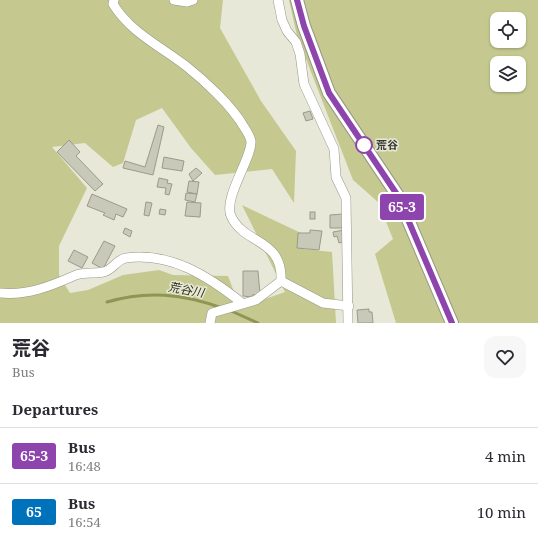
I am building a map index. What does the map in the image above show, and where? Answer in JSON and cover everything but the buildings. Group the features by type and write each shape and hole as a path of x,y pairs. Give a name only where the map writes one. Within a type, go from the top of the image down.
{"main road":[{"path":"297,0 304,26 329,93 398,196 452,323"}],"street":[{"path":"114,0 113,4 121,17 136,30 186,66 212,88 244,126 251,140 249,151 233,193 230,214 242,231 269,247 274,253 282,270 281,281 256,300 212,313 210,323"},
{"path":"174,0 187,2 192,0"},
{"path":"278,0 282,20 287,31 296,42 304,84 334,149 336,177 346,198 349,306 348,323"},
{"path":"0,293 23,293 46,288 80,274 104,272 124,258 160,258 183,265 215,282 242,303"},
{"path":"281,281 323,303 349,306"}],"green space":[{"path":"0,0 223,0 220,28 261,101 296,151 294,203 272,169 215,175 191,148 162,108 136,120 123,163 113,167 85,143 52,147 87,188 59,246 59,275 70,293 88,290 123,275 159,270 173,275 228,276 240,308 285,292 242,205 303,234 303,249 332,252 336,323 0,323"},
{"path":"289,0 538,0 538,323 396,323 375,254 393,239 378,202 353,180 297,36"}],"waterway":[{"name":"荒谷川","path":"107,302 136,296 165,295 193,299 222,308"},
{"name":"荒谷川","path":"229,310 258,323"}],"bus line":[{"name":"65-3","path":"297,0 304,26 329,93 398,196 452,323"}],"place":[{"name":"荒谷","path":"364,145"}]}
